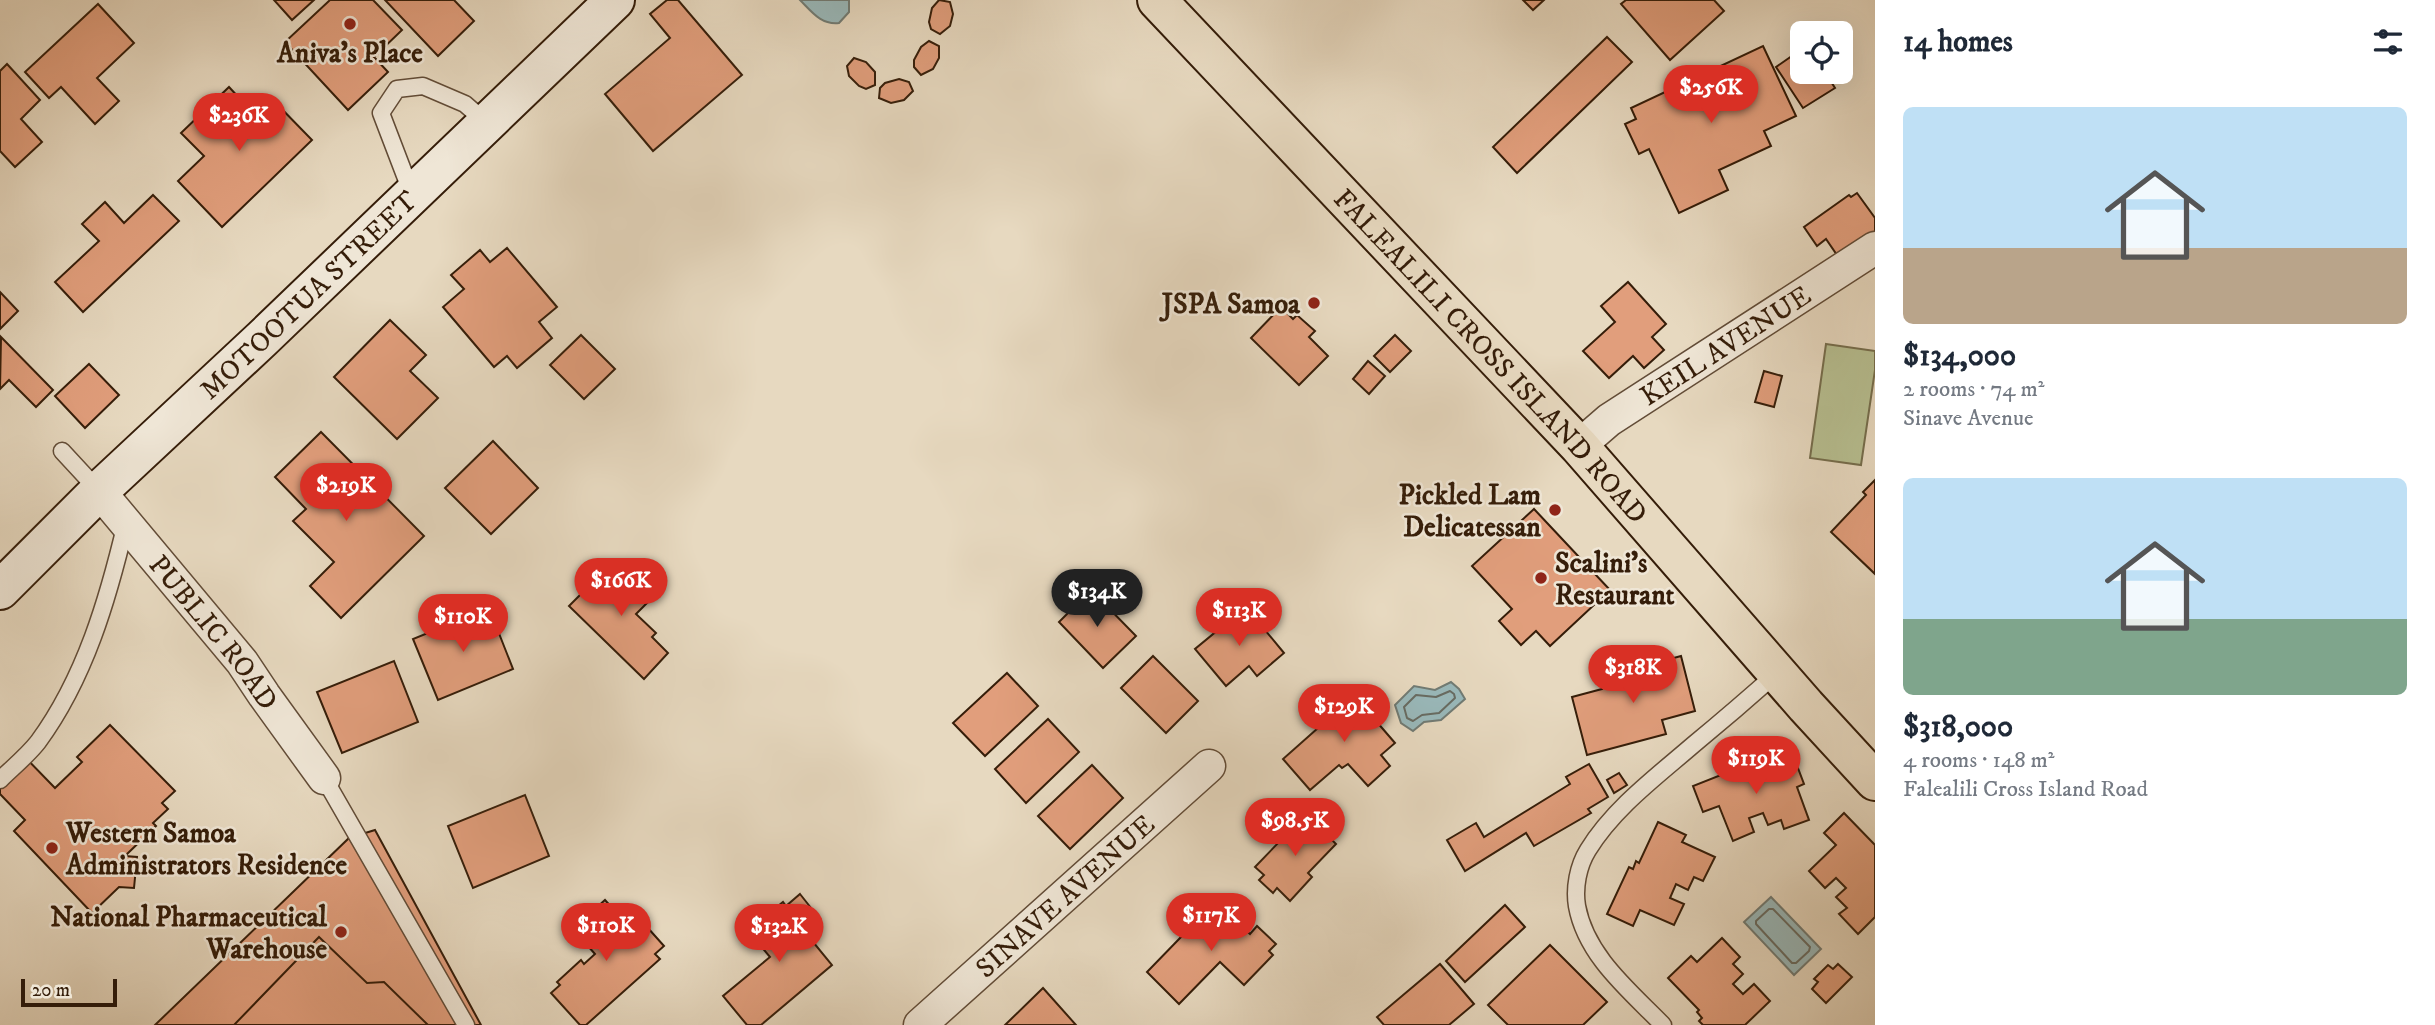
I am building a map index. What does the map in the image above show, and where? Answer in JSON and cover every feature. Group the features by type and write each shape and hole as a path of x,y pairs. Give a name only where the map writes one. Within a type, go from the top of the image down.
{"main road":[{"name":"MOTOOTUA STREET","path":"0,590 99,491 488,124 615,0"},
{"name":"FALEALILI CROSS ISLAND ROAD","path":"1157,0 1579,446 1875,781"}],"street":[{"name":"KEIL AVENUE","path":"1579,446 1609,420 1875,248"},
{"name":"PUBLIC ROAD","path":"99,491 242,662 324,778"},
{"name":"SINAVE AVENUE","path":"920,1025 1209,766"}],"lane":[{"path":"412,194 381,113 397,89 423,86 465,104 488,124"},
{"path":"62,451 99,491"},
{"path":"0,780 37,743 72,685 113,579 127,523"},
{"path":"1663,1025 1613,974 1592,947 1577,908 1579,869 1588,851 1618,812 1778,672"},
{"path":"324,778 466,1025"}],"green space":[{"path":"1826,344 1875,351 1875,370 1861,465 1810,458"}],"water":[{"path":"800,0 849,0 849,12 839,23 827,22 817,17"},
{"path":"1451,682 1465,699 1441,720 1424,722 1413,731 1401,723 1395,705 1414,686 1435,690"},
{"path":"1771,897 1821,949 1794,975 1744,922"}],"building":[{"path":"274,0 314,0 292,20"},
{"path":"330,0 373,0 402,30 374,57 388,72 348,110 285,42"},
{"path":"385,0 454,0 474,21 438,56"},
{"path":"667,0 678,0 742,75 653,151 605,94 670,38 650,14"},
{"path":"939,0 950,2 953,14 950,26 940,34 931,29 929,22 932,8"},
{"path":"1523,0 1544,0 1533,10"},
{"path":"1626,0 1714,0 1724,11 1670,60 1621,4"},
{"path":"98,4 134,43 97,78 119,101 95,124 61,87 49,98 25,72"},
{"path":"1607,37 1632,62 1517,173 1493,147"},
{"path":"929,41 939,46 939,58 933,69 921,75 914,67 914,60 921,47"},
{"path":"1763,46 1796,116 1764,131 1771,146 1719,170 1728,190 1679,213 1649,149 1639,154 1625,124 1636,119 1631,108"},
{"path":"1790,57 1790,84 1832,84 1835,88 1803,108 1776,67"},
{"path":"854,58 866,62 875,72 875,85 866,89 849,76 847,66"},
{"path":"7,64 40,100 21,119 42,142 15,167 0,151 0,71"},
{"path":"899,79 909,82 913,91 904,100 891,103 879,98 880,88 885,83"},
{"path":"229,87 253,113 270,97 312,140 222,227 178,181 204,156 181,133"},
{"path":"1857,193 1875,218 1875,231 1839,258 1826,239 1817,246 1804,227 1849,195 1851,197"},
{"path":"153,195 179,221 83,312 55,282 99,241 82,224 105,202 124,223"},
{"path":"507,248 557,307 539,322 552,338 517,368 507,356 494,367 443,307 464,289 451,275 480,250 490,262"},
{"path":"1628,282 1666,324 1652,337 1664,350 1644,368 1633,356 1609,378 1583,351 1615,322 1601,306"},
{"path":"0,292 18,311 0,329"},
{"path":"1281,307 1293,319 1297,315 1315,331 1309,337 1328,356 1299,385 1251,338"},
{"path":"390,320 426,355 410,371 438,398 397,439 334,377"},
{"path":"581,335 615,369 584,399 550,365"},
{"path":"1395,335 1411,351 1390,372 1374,356"},
{"path":"1,337 53,390 36,407 9,380 0,389"},
{"path":"1368,361 1385,376 1369,394 1353,379"},
{"path":"89,364 119,395 85,428 55,396"},
{"path":"1764,371 1782,376 1774,407 1755,402"},
{"path":"321,432 424,536 341,618 310,586 334,562 293,521 306,509 275,477"},
{"path":"493,441 538,488 491,534 445,488"},
{"path":"1875,480 1875,574 1831,532 1866,495 1863,492"},
{"name":"Scalini's Restaurant","path":"1534,509 1610,590 1550,646 1536,631 1521,645 1499,621 1512,609 1472,566"},
{"path":"614,561 652,598 636,614 656,633 652,637 668,653 644,679 569,606"},
{"path":"1091,590 1136,636 1103,668 1059,622"},
{"path":"1246,607 1284,653 1257,676 1249,666 1226,686 1195,649"},
{"path":"489,608 513,669 438,700 413,639"},
{"path":"1153,656 1198,701 1166,733 1121,688"},
{"path":"1681,656 1695,711 1662,720 1666,734 1587,755 1572,697 1602,689 1599,678"},
{"path":"394,661 418,722 342,753 317,692"},
{"path":"1007,673 1038,706 985,756 953,723"},
{"path":"1362,689 1384,714 1376,721 1395,743 1381,755 1390,766 1368,786 1348,764 1342,768 1339,765 1310,790 1283,759"},
{"path":"1048,719 1079,752 1026,803 995,769"},
{"path":"110,725 175,791 162,803 168,809 153,823 156,826 125,856 137,857 134,888 119,887 92,913 14,831 25,820 0,794 0,770 19,751 55,788 82,762 77,757"},
{"path":"1793,755 1804,784 1797,787 1809,820 1784,829 1781,820 1768,825 1763,813 1749,818 1754,832 1733,841 1719,806 1703,812 1693,786 1741,767 1743,772 1751,768 1751,771"},
{"path":"1589,764 1608,797 1588,809 1591,813 1534,846 1526,833 1465,871 1447,840 1476,823 1484,837 1570,784 1566,777"},
{"path":"1092,765 1123,798 1070,849 1038,816"},
{"path":"1619,773 1627,785 1614,793 1607,780"},
{"path":"525,795 549,856 473,888 448,826"},
{"path":"1844,813 1875,845 1875,917 1858,934 1839,914 1847,908 1836,897 1846,888 1836,878 1825,888 1809,871 1836,845 1824,833"},
{"path":"1306,814 1336,844 1308,873 1312,877 1290,901 1277,888 1273,893 1259,880 1264,875 1255,867"},
{"path":"1658,822 1686,835 1682,842 1715,857 1703,881 1694,877 1688,890 1676,884 1670,898 1684,904 1674,925 1640,910 1633,926 1607,914 1629,867 1633,869 1636,861 1639,863"},
{"name":"National Pharmaceutical Warehouse","path":"375,830 481,1025 155,1025 349,838"},
{"path":"800,894 815,913 800,926 832,965 761,1025 747,1025 723,996 770,957 748,931 783,902 786,906"},
{"path":"605,900 629,927 639,918 664,946 655,954 660,959 586,1025 580,1025 551,993 560,985 557,982 581,960 584,964 595,954 573,929"},
{"path":"1216,901 1250,934 1257,926 1276,944 1269,951 1273,955 1244,985 1220,962 1179,1004 1147,972"},
{"path":"1505,905 1525,927 1465,982 1446,961"},
{"path":"319,937 367,983 384,982 428,1025 234,1025"},
{"path":"1722,938 1740,957 1733,964 1743,974 1733,984 1743,994 1754,984 1770,1001 1745,1025 1703,1025 1699,1021 1702,1018 1697,1012 1699,1010 1668,978 1691,956 1697,962"},
{"path":"1550,945 1607,1002 1583,1025 1508,1025 1488,1005"},
{"path":"1440,964 1474,1004 1449,1025 1384,1025 1377,1017"},
{"path":"1838,964 1852,977 1826,1003 1812,989 1818,982 1814,979 1828,965 1833,969"},
{"path":"1043,988 1076,1025 1005,1025"}],"place":[{"name":"Aniva's Place","path":"350,24"},
{"name":"JSPA Samoa","path":"1314,303"},
{"name":"Pickled Lam Delicatessan","path":"1555,510"},
{"name":"Scalini's Restaurant","path":"1541,578"},
{"name":"Western Samoa Administrators Residence","path":"52,848"},
{"name":"National Pharmaceutical Warehouse","path":"341,932"}]}
